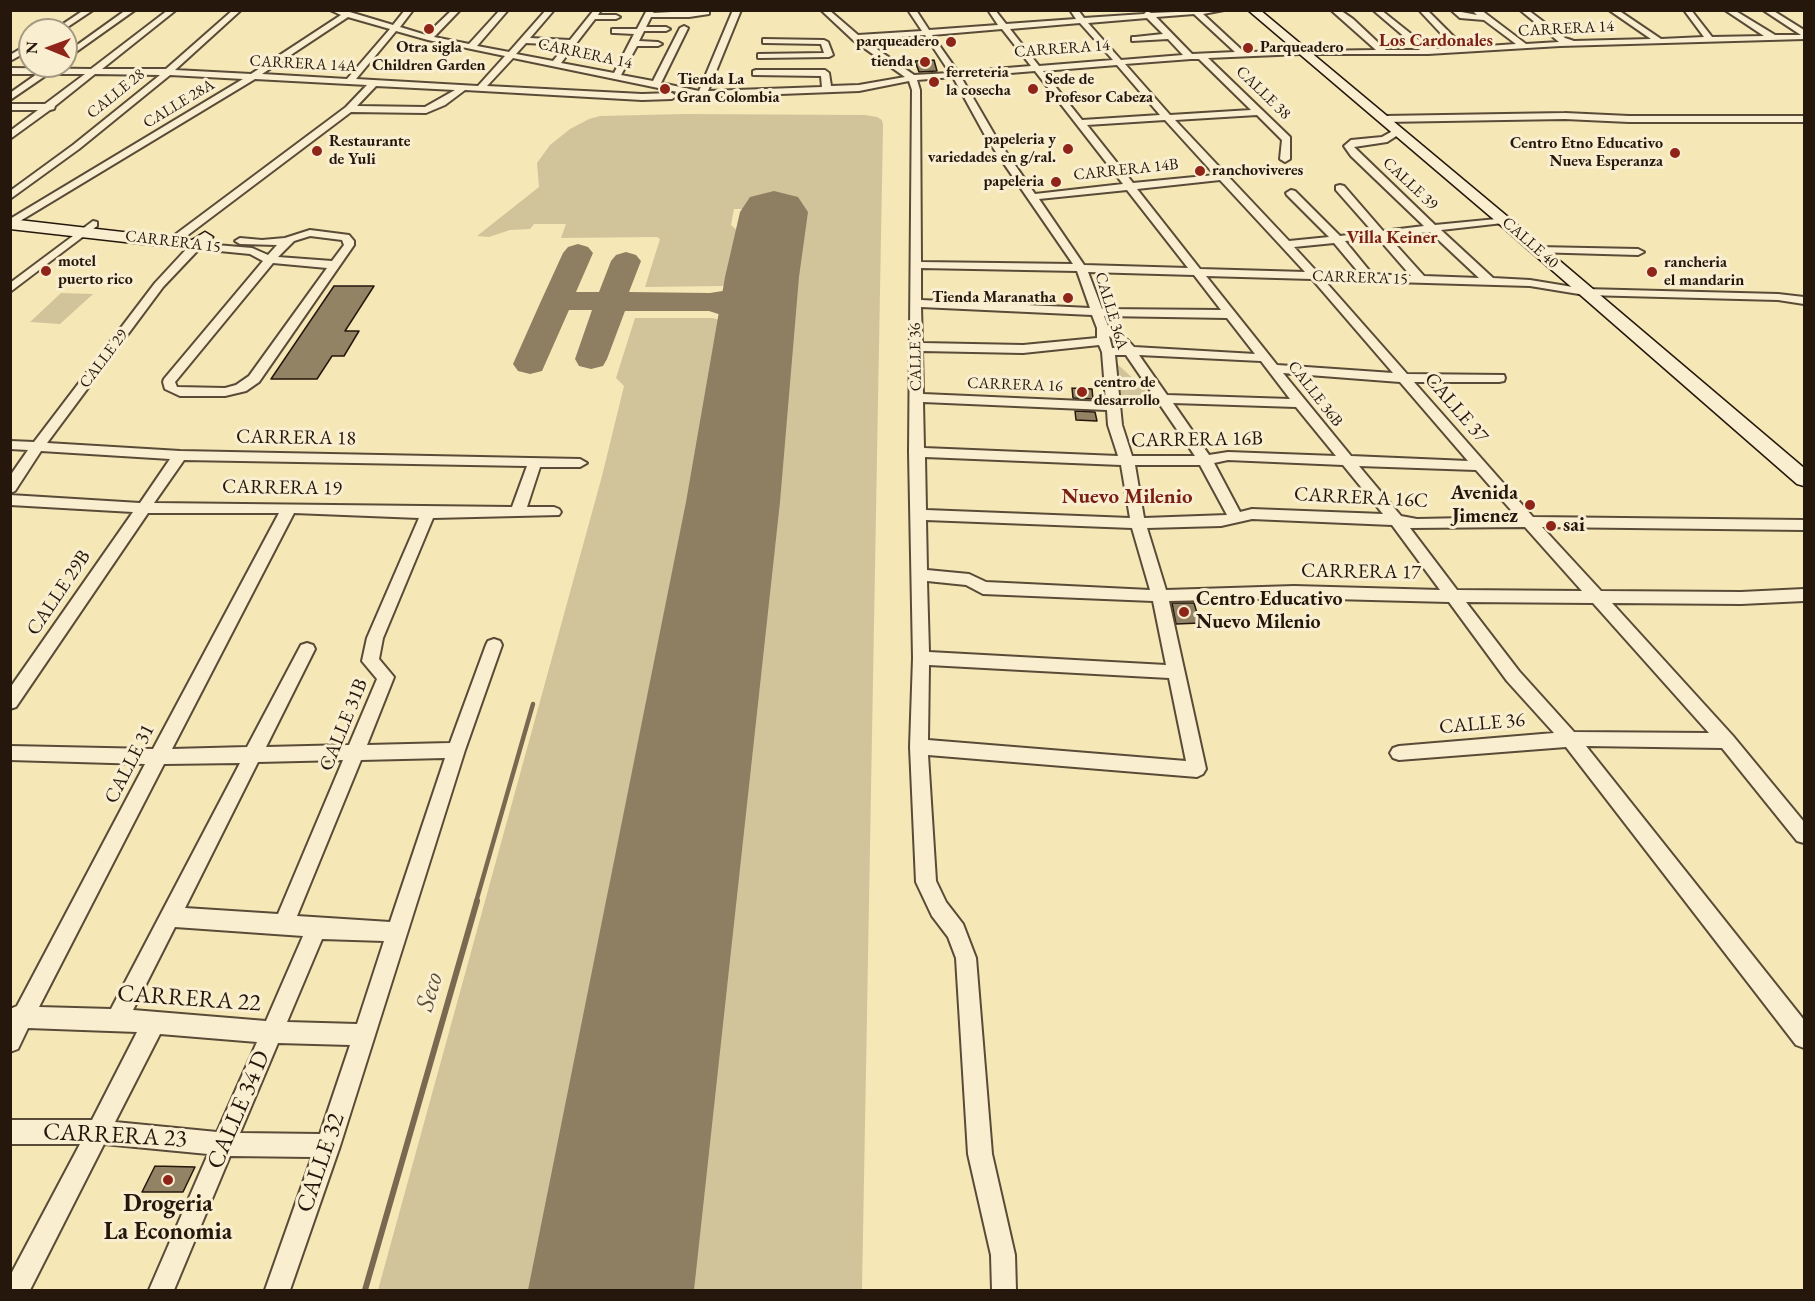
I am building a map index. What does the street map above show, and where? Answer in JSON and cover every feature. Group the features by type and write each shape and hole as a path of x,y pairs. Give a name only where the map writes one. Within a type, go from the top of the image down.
{"street":[{"path":"77,18 90,10"},
{"path":"78,48 132,10"},
{"path":"10,136 51,107 173,10"},
{"name":"CALLE 28","path":"10,196 76,147 168,72 238,10"},
{"path":"350,81 410,10"},
{"path":"428,38 457,10"},
{"path":"472,46 505,10"},
{"path":"480,89 551,10"},
{"path":"702,94 737,10"},
{"path":"824,10 856,38 912,78"},
{"name":"CALLE 36A","path":"912,10 955,74 992,139 1081,268 1105,340 1115,425 1127,461 1138,523 1160,596 1197,769 919,747"},
{"name":"CALLE 36B","path":"991,10 1300,403 1396,520 1514,676 1570,739 1804,1037"},
{"name":"CALLE 37","path":"1073,10 1166,116 1316,277 1528,522 1727,741 1804,836"},
{"path":"856,38 1082,22 1147,13 1221,10"},
{"name":"CALLE 40","path":"1253,10 1300,52 1384,119 1503,220 1804,479"},
{"path":"1334,10 1350,21 1385,53"},
{"path":"1376,10 1428,52"},
{"path":"1422,10 1451,39 1457,51"},
{"path":"1454,10 1463,16 1486,18"},
{"path":"1475,10 1525,47"},
{"path":"1523,10 1561,42"},
{"path":"1612,10 1661,42"},
{"path":"1687,10 1709,39"},
{"path":"1728,10 1772,37"},
{"path":"1766,10 1804,35"},
{"name":"CARRERA 14","path":"334,11 428,38 702,94 859,88 912,78 1201,56 1300,52 1457,51 1525,47 1561,42 1574,44 1661,42 1804,35"},
{"path":"1195,11 1242,54"},
{"path":"616,77 650,13 689,15 706,12"},
{"path":"1147,13 1190,57"},
{"name":"CALLE 28A","path":"13,221 252,77 347,14"},
{"path":"555,64 596,14 615,17"},
{"path":"1369,20 1388,19"},
{"path":"1350,21 1360,21"},
{"path":"655,86 684,28"},
{"path":"615,31 666,29"},
{"path":"752,92 769,30"},
{"path":"1136,39 1171,36"},
{"path":"525,40 572,43"},
{"path":"761,56 830,55 824,42 766,41"},
{"path":"634,43 658,44"},
{"name":"CALLE 38","path":"1201,56 1287,139 1285,159"},
{"name":"CARRERA 14A","path":"78,71 168,72 642,97 702,94"},
{"path":"756,73 825,73 827,89"},
{"path":"10,98 38,78"},
{"name":"CALLE 36","path":"912,78 916,90 916,452 921,658 919,747 926,882 939,909 956,931 966,958 981,1154 1003,1255 1004,1290"},
{"path":"177,238 349,109 375,82"},
{"path":"349,109 426,110 442,103 463,88"},
{"path":"10,107 51,107"},
{"path":"1080,123 1258,112"},
{"path":"1384,119 1565,116 1629,119 1804,119"},
{"name":"CALLE 39","path":"1398,131 1384,140 1354,142 1349,146 1354,154 1490,282"},
{"name":"CARRERA 14B","path":"1032,197 1223,177"},
{"path":"1340,188 1421,280"},
{"path":"1291,193 1336,238 1369,278"},
{"path":"1286,245 1380,232 1503,220"},
{"name":"CARRERA 15","path":"13,221 201,241 252,251 271,260 334,265 350,241 345,237 310,233 286,241 262,243 201,241"},
{"path":"10,289 88,228"},
{"name":"CALLE 29","path":"10,488 38,446 159,285 201,241"},
{"path":"286,241 170,382 171,389 180,392 225,392 247,384 260,370 334,265"},
{"path":"1537,250 1638,252"},
{"name":"CARRERA 15","path":"915,265 1081,268 1530,283 1585,292 1778,297 1804,300"},
{"path":"915,303 1096,312 1230,314"},
{"path":"1105,340 1116,335 1130,351 1205,460 1236,518"},
{"path":"1105,340 1130,351 1404,378 1499,378"},
{"name":"CARRERA 16","path":"916,347 1023,349 1105,340"},
{"name":"CARRERA 16","path":"916,398 1113,406"},
{"path":"1163,399 1300,403"},
{"name":"CARRERA 18","path":"10,445 180,455 580,462"},
{"name":"CARRERA 16B","path":"916,452 1127,461 1205,460 1228,456 1480,465"},
{"name":"CALLE 29B","path":"10,702 180,455"},
{"path":"518,512 535,462"},
{"name":"CARRERA 19","path":"10,500 143,508 289,508 428,513 554,512"},
{"name":"CALLE 31","path":"10,1041 17,1017 159,757 289,508"},
{"name":"CALLE 31B","path":"284,924 386,677 370,660 375,638 428,513"},
{"name":"CARRERA 16C","path":"917,515 1138,523 1221,521 1252,514 1396,520 1417,524 1528,522 1804,525"},
{"name":"CARRERA 17","path":"919,575 969,580 983,588 1160,596 1294,592 1455,596 1741,598 1804,595"},
{"name":"CALLE 32","path":"278,1290 328,1146 456,750 494,645"},
{"path":"117,1020 307,649"},
{"path":"921,658 1177,672"},
{"name":"CALLE 36","path":"1399,753 1570,739 1727,741"},
{"path":"10,753 159,757 456,750"},
{"path":"171,917 284,924 316,929 398,932"},
{"name":"CALLE 34 D","path":"161,1290 226,1144 316,929"},
{"path":"1781,1005 1804,1012"},
{"name":"CARRERA 22","path":"17,1017 117,1020 271,1032 363,1035"},
{"path":"17,1290 154,1023"},
{"name":"CARRERA 23","path":"10,1132 98,1132 226,1144 328,1146"}],"shaded area":[{"path":"865,115 877,117 882,120 883,125 862,1290 663,1290 795,209 734,209 731,225 744,237 736,279 722,286 645,287 660,239 657,237 561,238 566,224 534,224 530,229 510,230 489,237 477,236 539,187 537,163 550,145 570,129 600,116"},
{"path":"61,293 93,294 60,324 30,322"},
{"path":"635,318 712,318 721,320 729,328 553,1290 378,1290 602,476 624,386 616,378"},
{"path":"1113,360 1152,396 1118,395"}],"building":[{"path":"934,60 937,71 919,72 915,61"},
{"path":"334,286 374,286 345,331 359,331 344,356 332,356 317,379 271,379"},
{"name":"centro de desarrollo","path":"1072,388 1092,389 1093,399 1073,398"},
{"path":"1075,411 1095,412 1097,421 1076,420"},
{"name":"Centro Educativo Nuevo Milenio","path":"1172,603 1194,603 1200,623 1176,624"},
{"name":"Drogeria La Economia","path":"155,1166 195,1167 183,1192 142,1192"}],"waterway":[{"name":"Seco","path":"476,902 533,704"},
{"name":"Seco","path":"365,1290 477,901"}],"taxiway":[{"path":"557,301 578,253"},
{"path":"618,301 612,297 626,261"},
{"path":"710,302 744,297 756,289 762,277"},
{"path":"530,364 557,301"},
{"path":"557,301 618,301"},
{"path":"591,359 609,307 618,301"},
{"path":"618,301 710,302"},
{"path":"710,302 742,311 757,326"}],"runway":[{"path":"611,1290 733,502 762,277 774,212"}],"place":[{"name":"Otra sigla Children Garden","path":"429,29"},
{"name":"parqueadero","path":"951,42"},
{"name":"Parqueadero","path":"1248,48"},
{"name":"tienda","path":"925,62"},
{"name":"ferreteria la cosecha","path":"934,82"},
{"name":"Tienda La Gran Colombia","path":"665,89"},
{"name":"Sede de Profesor Cabeza","path":"1033,89"},
{"name":"papeleria y variedades en g/ral.","path":"1068,149"},
{"name":"Restaurante de Yuli","path":"317,151"},
{"name":"Centro Etno Educativo Nueva Esperanza","path":"1675,153"},
{"name":"ranchoviveres","path":"1200,171"},
{"name":"papeleria","path":"1056,182"},
{"name":"motel puerto rico","path":"46,271"},
{"name":"rancheria el mandarin","path":"1652,272"},
{"name":"Tienda Maranatha","path":"1068,298"},
{"name":"centro de desarrollo","path":"1082,392"},
{"name":"Avenida Jimenez","path":"1530,505"},
{"name":"sai","path":"1551,526"},
{"name":"Centro Educativo Nuevo Milenio","path":"1184,612"},
{"name":"Drogeria La Economia","path":"168,1180"}],"district":[{"name":"Los Cardonales","path":"1436,41"},
{"name":"Villa Keiner","path":"1392,238"},
{"name":"Nuevo Milenio","path":"1127,497"}]}
